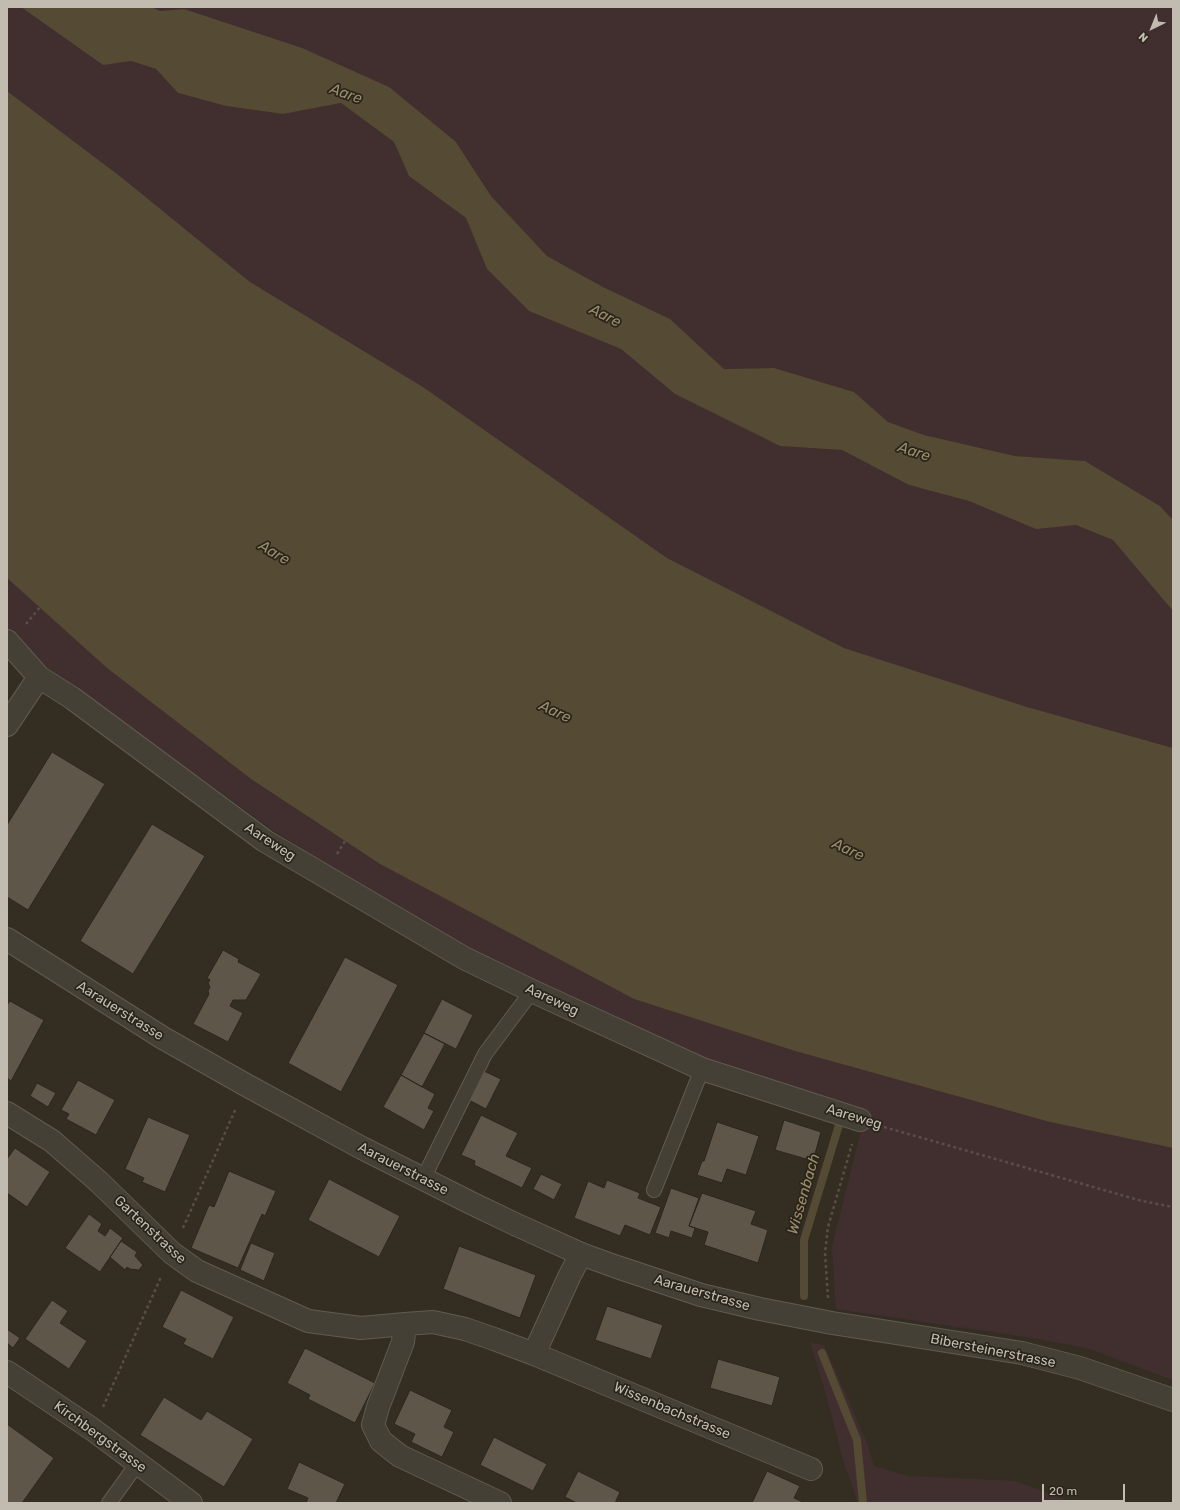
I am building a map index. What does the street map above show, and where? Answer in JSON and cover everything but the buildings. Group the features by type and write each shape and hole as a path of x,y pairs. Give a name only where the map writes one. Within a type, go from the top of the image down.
{"street":[{"name":"Aareweg","path":"7,641 39,676 72,698 265,841 464,958 532,992 702,1069 860,1120"},
{"path":"7,725 39,676"},
{"name":"Aarauerstrasse","path":"7,940 164,1038 362,1148 510,1222 581,1254 701,1294 760,1309 829,1323"},
{"name":"Gartenstrasse","path":"7,1113 52,1141 99,1182 172,1254 197,1271 308,1321 362,1328 405,1324"},
{"path":"534,1354 581,1254"},
{"name":"Wissenbachstrasse","path":"405,1324 433,1322 452,1326 494,1339 534,1354 811,1469"},
{"name":"Bibersteinerstrasse","path":"829,1323 1022,1353 1080,1368 1173,1400"},
{"path":"405,1324 403,1342 378,1407 373,1425 380,1441 400,1456 500,1503"},
{"name":"Kirchbergstrasse","path":"7,1372 92,1429 191,1503"}],"lane":[{"path":"423,1179 485,1054 532,992"},
{"path":"654,1190 702,1069"},
{"path":"109,1503 137,1464"}],"path":[{"name":"Aareweg","path":"860,1120 1142,1201 1173,1207"},
{"path":"829,1323 825,1253 828,1227 860,1120"}],"shaded area":[{"path":"7,7 21,7 103,65 131,61 156,69 178,93 226,106 283,114 341,103 394,142 409,176 466,218 487,269 529,311 621,349 675,394 780,446 842,450 909,485 969,501 1036,528 1076,525 1113,540 1173,611 1173,748 1027,707 844,648 667,558 423,387 250,282 121,177 7,91"},
{"path":"152,7 1173,7 1173,520 1160,506 1085,461 1015,456 924,435 888,422 854,392 774,368 724,369 670,319 603,287 547,256 491,196 456,142 184,9 160,11"},
{"path":"7,578 107,668 251,779 380,864 634,999 795,1051 1050,1122 1173,1148 1173,1380 1087,1348 1020,1336 836,1309 832,1247 865,1115 697,1057 468,951 374,897 270,828 46,666 7,629"},
{"path":"810,1342 824,1345 867,1443 874,1466 908,1476 1015,1481 1064,1499 1070,1503 858,1503 843,1460 828,1401"}],"water":[{"name":"Aare","path":"21,7 152,7 160,11 184,9 302,48 389,87 456,142 491,196 547,256 603,287 670,319 724,369 774,368 854,392 888,422 924,435 1015,456 1085,461 1160,506 1173,520 1173,611 1113,540 1076,525 1036,529 969,501 909,485 842,450 780,446 675,394 621,349 529,311 487,269 466,218 409,176 394,142 341,103 283,114 226,106 178,93 156,69 131,61 103,65"},
{"name":"Aare","path":"7,91 121,177 250,282 423,387 667,558 844,648 1027,707 1173,748 1173,1148 1050,1122 795,1051 634,999 380,864 251,779 107,668 7,578"}],"waterway":[{"name":"Wissenbach","path":"804,1296 804,1240 839,1125"},
{"name":"Wissenbach","path":"822,1353 857,1440 863,1503"}]}
